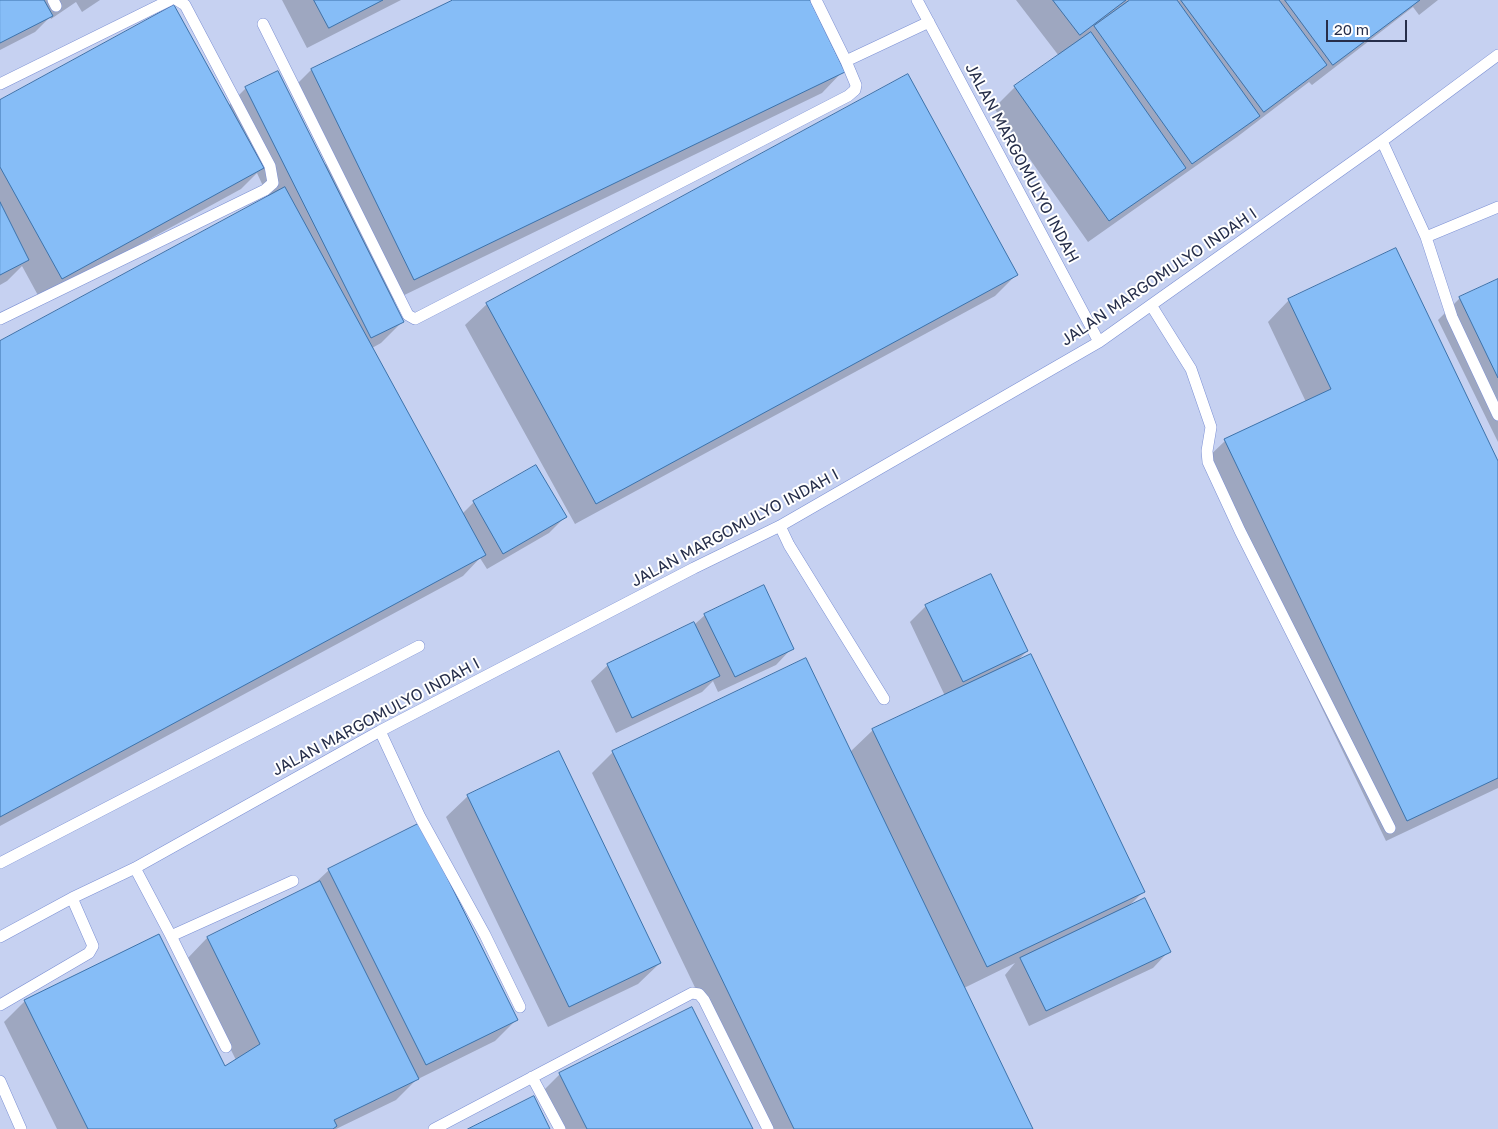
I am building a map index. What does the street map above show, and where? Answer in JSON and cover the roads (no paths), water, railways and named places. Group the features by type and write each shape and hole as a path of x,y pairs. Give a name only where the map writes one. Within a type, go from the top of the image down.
{"lane":[{"path":"0,84 166,0 170,0"},
{"path":"0,319 256,195 273,183 270,166 186,5 177,0"},
{"path":"263,24 408,315 415,319 848,96 855,90 856,85 816,0"},
{"name":"JALAN MARGOMULYO INDAH","path":"918,0 1099,342"},
{"path":"846,62 929,22"},
{"name":"JALAN MARGOMULYO INDAH I","path":"0,937 72,898 136,868 380,731 694,568 780,526 1099,342 1382,141 1498,55"},
{"path":"1382,141 1426,238 1452,317 1498,415"},
{"path":"1426,238 1498,207"},
{"path":"1151,305 1191,370 1211,428 1207,451 1208,462 1240,532 1390,828"},
{"path":"780,526 793,552 884,699"},
{"path":"0,863 419,646"},
{"path":"380,731 420,817 484,935 520,1007"},
{"path":"136,868 226,1047"},
{"path":"171,936 293,881"},
{"path":"0,1006 89,953 93,946 72,898"},
{"path":"434,1129 685,995 699,994 768,1129"},
{"path":"532,1077 560,1129"},
{"path":"0,1082 22,1129"}]}
